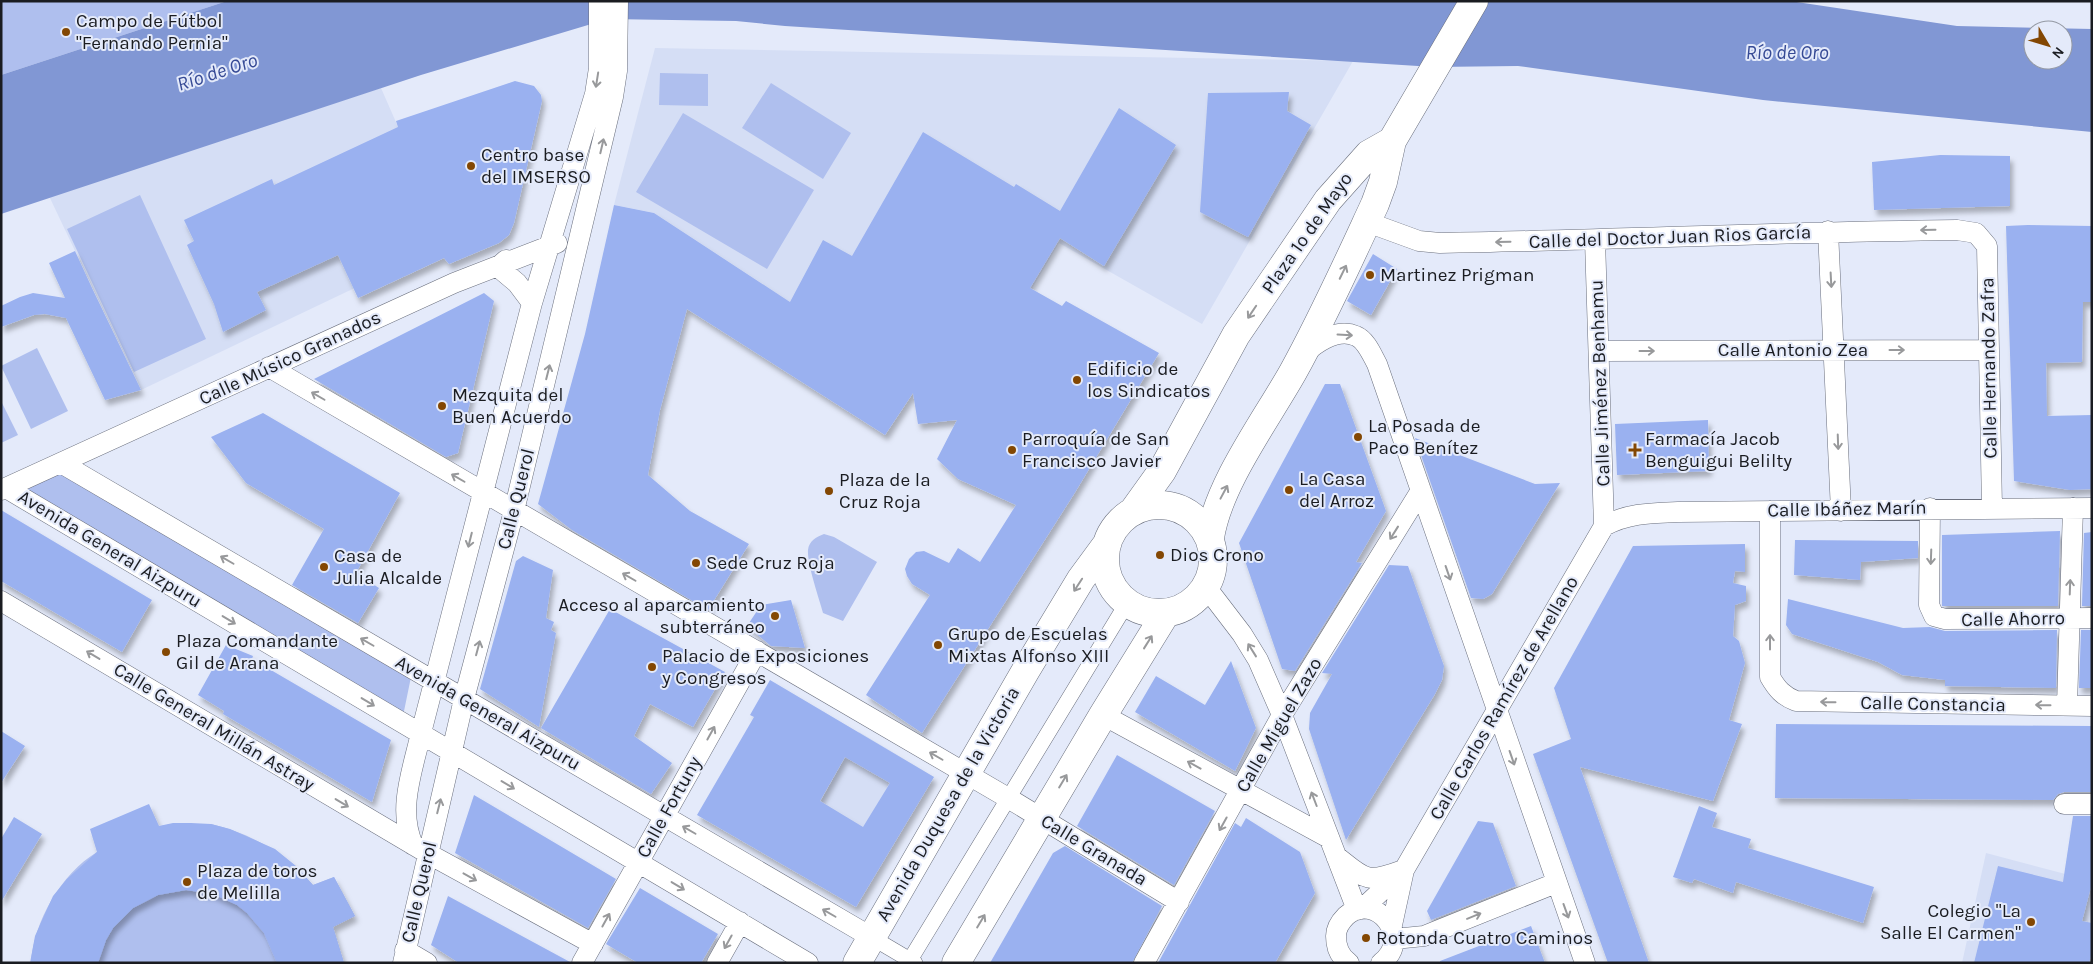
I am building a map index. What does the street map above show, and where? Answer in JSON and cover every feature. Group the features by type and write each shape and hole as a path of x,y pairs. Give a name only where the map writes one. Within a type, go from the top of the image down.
{"main road":[{"path":"1392,141 1474,1"},
{"name":"Plaza 1º de Mayo","path":"1210,538 1212,522 1222,495 1302,355 1367,222 1383,182 1392,141"},
{"name":"Plaza 1º de Mayo","path":"1134,510 1162,471 1236,336 1328,200 1362,159 1392,141"},
{"path":"1152,505 1170,505 1186,511 1201,522 1210,538 1214,554 1213,571 1206,587 1196,600 1182,609 1166,613 1139,610 1126,603 1115,591 1108,577 1105,562 1106,545 1112,531 1122,519 1134,510 1152,505"},
{"name":"Avenida Duquesa de la Victoria","path":"857,963 883,950 967,774 1070,597 1106,545"},
{"path":"956,963 1103,715 1166,613"}],"street":[{"path":"599,1 609,32"},
{"path":"609,32 618,1"},
{"name":"Calle Querol","path":"420,849 406,830 406,798 420,733 532,303 595,94 599,68 609,32"},
{"name":"Calle Querol","path":"404,957 420,849 452,752 464,699 514,511 613,97 617,71 609,32"},
{"path":"532,303 517,283 498,267 528,245 558,216"},
{"name":"Calle del Doctor Juan Rios García","path":"1367,222 1419,241 1440,243 1595,240 1828,231 1957,230 1976,233"},
{"path":"1828,231 1841,511"},
{"name":"Calle Músico Granados","path":"4,489 454,283 582,233"},
{"name":"Calle Hernando Zafra","path":"1976,233 1987,246 1992,508"},
{"name":"Calle Jiménez Benhamu","path":"1595,240 1604,526"},
{"path":"1302,355 1322,339 1337,334 1356,336 1366,345 1377,364 1496,712 1585,963"},
{"name":"Calle Antonio Zea","path":"1599,350 1988,350"},
{"name":"Calle Granada","path":"269,367 1008,798 1179,902"},
{"name":"Avenida General Aizpuru","path":"60,463 664,816 883,950 912,961"},
{"name":"Avenida General Aizpuru","path":"4,489 808,963"},
{"name":"Calle Miguel Zazo","path":"1144,963 1282,715 1420,492"},
{"name":"Calle Ibáñez Marín","path":"1604,526 1621,517 1642,513 1930,508 2082,508"},
{"name":"Calle Ahorro","path":"1930,508 1929,605 1934,616 1945,620 2092,618"},
{"path":"2067,706 2070,618 2082,508"},
{"name":"Calle Constancia","path":"1770,511 1770,677 1777,690 1787,698 1796,701 2092,706"},
{"name":"Calle Carlos Ramírez de Arellano","path":"1359,910 1404,870 1604,526"},
{"path":"1206,587 1242,634 1258,660 1282,715 1332,847 1359,910"},
{"name":"Calle General Millán Astray","path":"1,601 420,849 593,944"},
{"path":"912,961 1126,603"},
{"name":"Calle Fortuny","path":"582,963 757,651"},
{"path":"1103,715 1241,790 1332,847 1366,878 1378,880 1404,870"},
{"path":"2064,804 2092,804"},
{"name":"Calle Carlos Ramírez de Arellano","path":"1393,932 1404,870"},
{"path":"1393,932 1424,936 1556,883"},
{"path":"1342,960 1336,940 1339,925 1349,913 1359,910 1380,913 1393,932 1390,953 1381,963"},
{"path":"717,963 740,922"},
{"path":"404,957 427,963"}],"shaded area":[{"name":"Campo de Fútbol \"Fernando Pernia\"","path":"1,1 227,1 1,75"},
{"path":"655,48 1353,61 1202,324 1059,243 973,388 790,302 654,213 614,205"},
{"path":"660,73 708,74 708,106 659,105"},
{"path":"771,83 851,133 823,179 742,128"},
{"path":"381,88 449,243 141,390 49,196"},
{"path":"683,113 814,190 767,269 636,192"},
{"path":"140,195 206,339 134,372 67,229"},
{"path":"37,348 68,411 31,429 1,366"},
{"path":"1,401 18,435 1,443"},
{"path":"61,470 411,677 403,716 22,486"},
{"path":"824,534 834,537 877,562 843,621 823,613 809,564 808,550 811,542"},
{"path":"859,732 934,777 877,871 805,830"},
{"name":"Plaza de toros de Melilla","path":"211,824 241,833 267,846 291,863 313,885 334,877 355,916 333,927 344,963 31,963 33,947 44,915 61,886 84,861 110,845 163,825"},
{"name":"Colegio \"La Salle El Carmen\"","path":"1986,853 2092,881 2092,963 1962,963"}],"water":[{"name":"Río de Oro","path":"227,1 1790,1 1957,26 2023,27 2023,70 2073,70 2073,29 2092,29 2092,132 1763,100 1518,66 1434,67 785,26 736,21 608,19 421,75 1,214 1,75"}],"building":[{"path":"515,81 534,86 541,95 542,101 514,223 509,235 499,243 449,264 444,258 358,298 338,255 257,292 266,310 223,332 214,304 187,245 194,241 184,220 272,179 274,185 398,127 396,121"},
{"path":"1289,92 1287,111 1311,125 1248,237 1200,212 1208,93"},
{"path":"1119,108 1176,145 1104,266 1060,238 1030,288 1062,306 1066,301 1159,353 1074,494 922,733 866,695 930,595 912,584 907,576 905,569 909,559 916,552 924,551 949,563 958,548 980,562 1016,505 958,479 937,459 957,420 918,424 913,393 885,435 687,309 660,410 648,475 690,511 749,544 708,610 572,530 538,504 585,334 614,205 654,213 790,302 823,240 852,256 923,132 1014,187 1016,184 1060,211"},
{"path":"1940,155 2010,156 2010,206 1874,210 1872,162"},
{"path":"2006,226 2092,226 2092,302 2083,302 2082,362 2046,363 2047,416 2092,415 2092,489 2070,490 2014,481"},
{"path":"75,251 141,390 105,400 66,318 45,314 34,315 1,327 1,306 20,297 33,293 65,298 49,263"},
{"path":"1373,254 1397,269 1371,315 1347,301"},
{"name":"Mezquita del Buen Acuerdo","path":"484,293 494,301 458,453 446,457 314,379"},
{"path":"1325,384 1340,384 1386,511 1356,562 1362,563 1295,671 1282,669 1239,543"},
{"path":"263,413 400,493 356,573 379,588 358,623 292,585 324,529 246,483 211,437"},
{"path":"1708,420 1709,471 1617,475 1615,424"},
{"path":"1415,438 1535,484 1560,483 1492,594 1483,599 1471,598"},
{"path":"1,510 152,600 122,652 1,581"},
{"path":"2060,531 2058,606 1942,606 1942,535"},
{"path":"2092,532 2092,606 2082,606 2084,533"},
{"path":"1795,540 1918,541 1918,558 1861,562 1860,580 1794,575"},
{"path":"1745,544 1745,572 1735,571 1733,583 1746,586 1746,601 1735,605 1733,636 1739,641 1745,663 1729,720 1742,724 1713,801 1580,767 1649,963 1608,963 1533,754 1571,739 1554,688 1633,546"},
{"path":"523,556 553,570 546,618 554,622 551,630 556,633 539,727 480,689 516,561"},
{"path":"1389,565 1408,566 1444,666 1442,680 1346,840 1309,729 1310,713 1332,674 1322,673"},
{"path":"1788,599 1903,628 1930,627 1945,631 2057,630 2056,688 1945,686 1945,680 1902,675 1878,662 1792,634 1786,625"},
{"name":"Acceso al aparcamiento subterráneo","path":"791,600 805,648 771,646 747,626 761,605"},
{"path":"610,609 725,672 693,727 650,704 634,736 672,763 651,794 541,728"},
{"path":"2081,630 2092,630 2092,688 2079,688"},
{"path":"226,645 253,656 252,659 391,740 372,802 223,714 224,711 198,695"},
{"path":"1231,661 1256,728 1235,771 1135,712 1156,676 1205,705"},
{"path":"770,680 934,777 856,907 697,815 754,717 750,715","holes":["845,757 890,783 863,827 820,801"]},
{"path":"1776,724 2092,726 2092,792 2064,792 2058,794 2053,800 1775,798"},
{"path":"1,731 25,746 1,783"},
{"path":"1117,755 1215,811 1174,885 1077,826"},
{"path":"474,795 616,879 588,928 455,853"},
{"name":"Plaza de toros de Melilla","path":"149,804 159,826 173,823 191,823 211,824 230,829 275,849 296,866 313,885 334,877 355,916 333,927 344,963 277,963 264,933 247,913 237,905 213,894 186,890 158,895 133,908 113,928 106,940 98,963 30,963 35,936 53,896 67,879 97,852 90,829"},
{"path":"1699,806 1717,813 1712,827 1751,839 1748,848 1874,887 1863,923 1736,882 1733,893 1694,879 1692,883 1673,877"},
{"name":"Colegio \"La Salle El Carmen\"","path":"2073,816 2092,816 2092,883 2082,921 2092,923 2092,952 2089,963 1974,963 1998,866 2063,882"},
{"path":"14,817 42,834 1,902 1,839"},
{"path":"1246,818 1300,852 1315,893 1275,963 1158,963 1235,823 1241,827"},
{"path":"1478,821 1493,823 1516,886 1431,920 1427,911"},
{"path":"1065,846 1162,906 1132,963 990,963 1053,853"},
{"path":"640,888 718,934 701,963 638,963 606,944"},
{"path":"448,896 570,963 459,963 431,945"},
{"path":"1531,926 1545,963 1440,963 1440,961"}],"place":[{"name":"Campo de Fútbol \"Fernando Pernia\"","path":"66,32"},
{"name":"Centro base del IMSERSO","path":"471,166"},
{"name":"Martinez Prigman","path":"1370,275"},
{"name":"Edificio de los Sindicatos","path":"1077,380"},
{"name":"Mezquita del Buen Acuerdo","path":"442,406"},
{"name":"La Posada de Paco Benítez","path":"1358,437"},
{"name":"Parroquía de San Francisco Javier","path":"1012,450"},
{"name":"Farmacía Jacob Benguigui Belilty","path":"1635,450"},
{"name":"La Casa del Arroz","path":"1289,490"},
{"name":"Plaza de la Cruz Roja","path":"829,491"},
{"name":"Dios Crono","path":"1160,555"},
{"name":"Sede Cruz Roja","path":"696,563"},
{"name":"Casa de Julia Alcalde","path":"324,567"},
{"name":"Acceso al aparcamiento subterráneo","path":"775,616"},
{"name":"Grupo de Escuelas Mixtas Alfonso XIII","path":"938,645"},
{"name":"Plaza Comandante Gil de Arana","path":"166,652"},
{"name":"Palacio de Exposiciones y Congresos","path":"652,667"},
{"name":"Plaza de toros de Melilla","path":"187,882"},
{"name":"Colegio \"La Salle El Carmen\"","path":"2031,922"},
{"name":"Rotonda Cuatro Caminos","path":"1366,938"}]}
